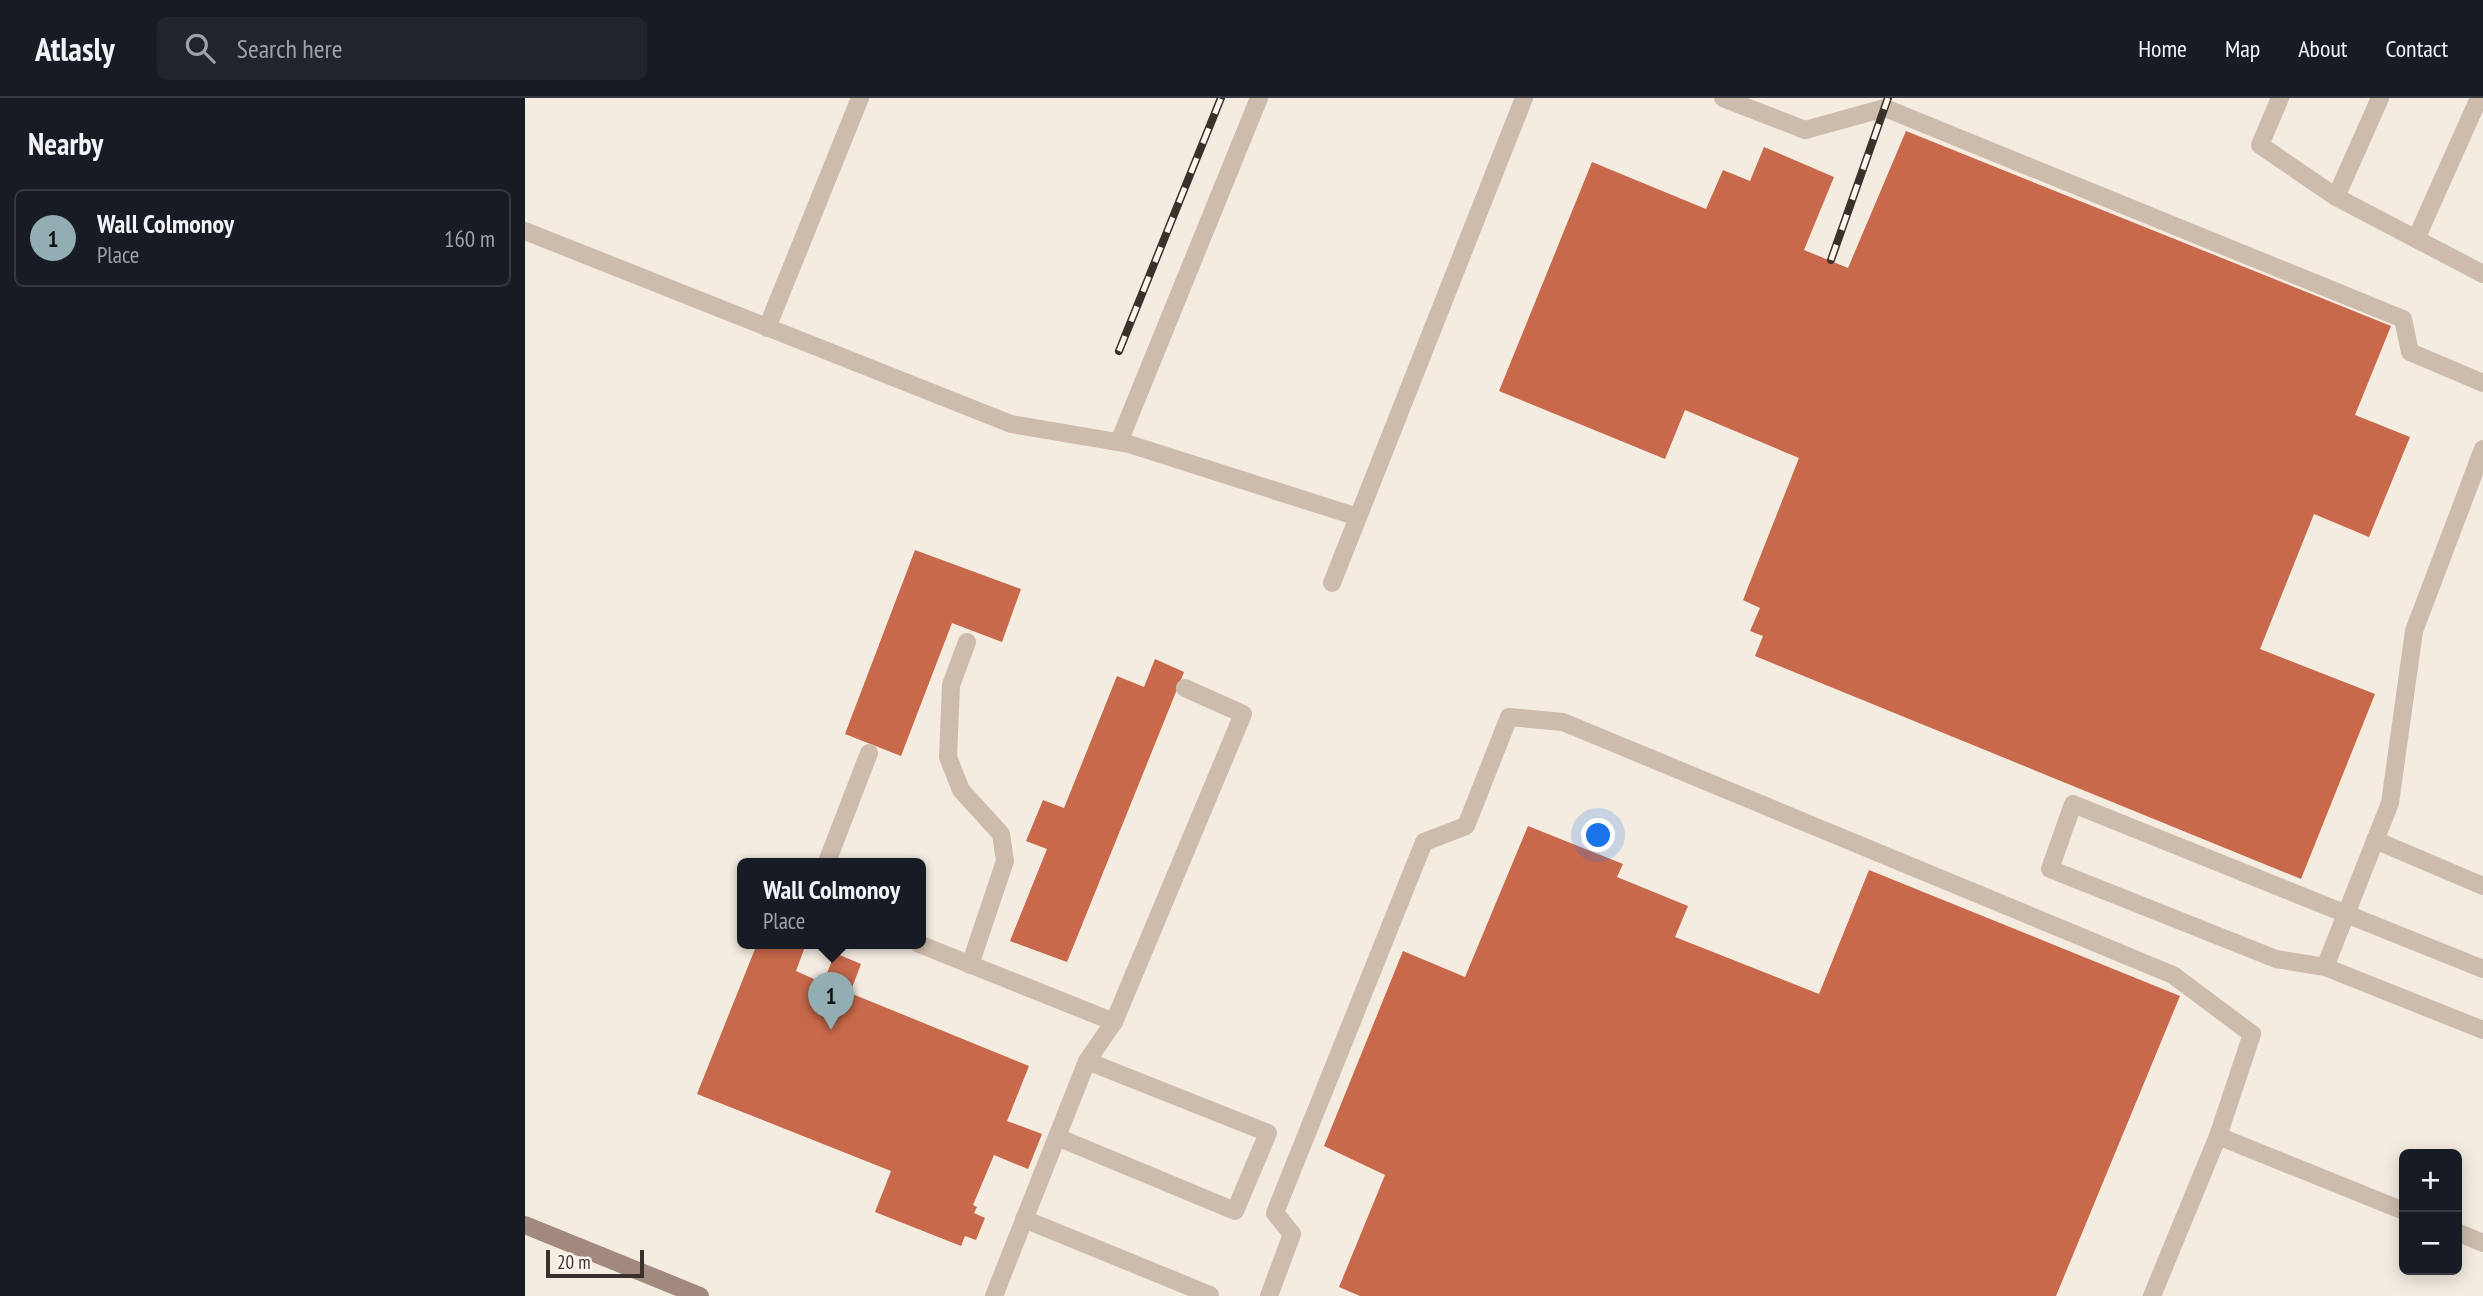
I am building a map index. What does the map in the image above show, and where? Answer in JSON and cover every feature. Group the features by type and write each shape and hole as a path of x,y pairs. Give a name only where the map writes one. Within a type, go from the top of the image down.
{"main road":[{"path":"525,1225 700,1296"}],"lane":[{"path":"767,328 860,98"},
{"path":"1119,442 1259,98"},
{"path":"1332,583 1524,98"},
{"path":"1723,98 1805,130 1885,108 2403,319 2410,352 2483,383"},
{"path":"2280,98 2260,145 2336,197 2483,274"},
{"path":"2336,197 2380,98"},
{"path":"2416,239 2479,98"},
{"path":"525,231 1011,424 1119,442 1358,517"},
{"path":"2325,967 2390,803 2414,631 2483,449"},
{"path":"967,642 951,685 948,757 961,790 1001,834 1005,861 970,965"},
{"path":"994,1296 1087,1061 1114,1022 1243,714 1185,688"},
{"path":"1269,1296 1292,1234 1275,1213 1424,842 1466,825 1509,717 1563,722 2173,975 2252,1034 2218,1136 2152,1296"},
{"path":"829,858 869,753"},
{"path":"2483,968 2073,804 2050,869 2276,959 2325,967 2483,1030"},
{"path":"2375,840 2483,886"},
{"path":"926,947 1114,1022"},
{"path":"1057,1138 1235,1211 1268,1133 1087,1061"},
{"path":"2218,1136 2399,1209"},
{"path":"1024,1219 1210,1295"},
{"path":"2462,1234 2483,1243"}],"building":[{"path":"1906,131 2391,326 2355,415 2410,437 2369,537 2314,514 2260,649 2375,694 2301,879 1755,656 1763,636 1750,631 1760,608 1743,600 1799,458 1685,410 1665,459 1499,391 1592,162 1706,209 1723,170 1750,181 1764,147 1834,177 1804,250 1848,268"},
{"path":"915,550 1021,589 1002,642 952,623 901,756 845,734"},
{"path":"1155,659 1184,672 1067,962 1010,941 1047,849 1026,841 1043,800 1064,808 1117,676 1144,687"},
{"path":"1528,826 1623,864 1617,877 1688,906 1675,937 1819,994 1869,870 2180,996 2056,1296 1360,1296 1339,1287 1385,1175 1324,1146 1403,951 1465,977"},
{"path":"755,949 804,949 796,971 823,983 835,953 861,964 850,993 1029,1066 1007,1121 1042,1134 1028,1169 994,1155 973,1205 977,1207 974,1213 985,1218 976,1240 965,1236 961,1246 875,1212 891,1171 697,1094"}],"railway":[{"path":"1119,351 1221,98"},
{"path":"1831,260 1888,98"}],"place":[{"name":"Wall Colmonoy","path":"831,1030"}]}
